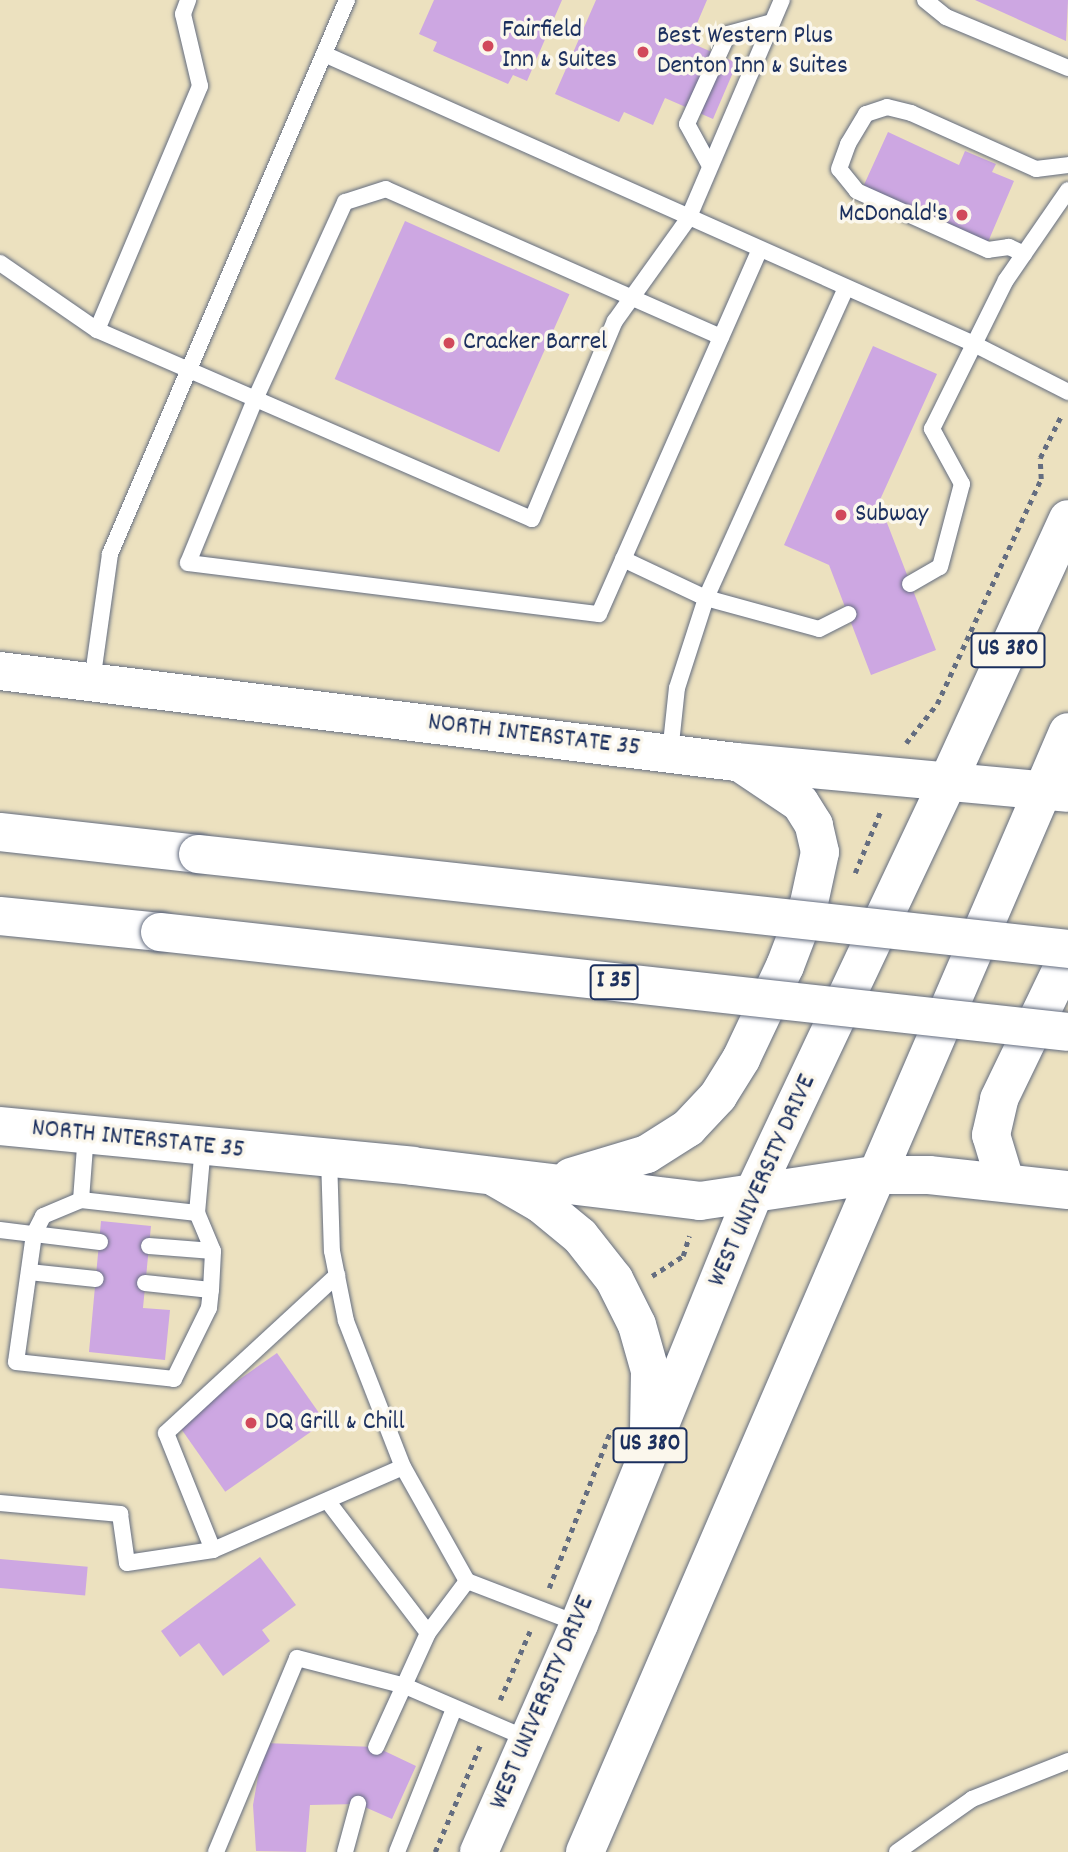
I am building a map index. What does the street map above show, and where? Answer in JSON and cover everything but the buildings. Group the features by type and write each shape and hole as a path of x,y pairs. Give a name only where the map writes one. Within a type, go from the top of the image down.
{"main road":[{"name":"WEST UNIVERSITY DRIVE","path":"479,1852 579,1624 754,1192 1068,519"},
{"name":"NORTH INTERSTATE 35","path":"0,671 736,762 1056,791"},
{"path":"585,1852 756,1463 875,1175 1056,791 1068,732"},
{"path":"510,1180 609,1169 647,1154 688,1128 718,1096 764,1015 809,903 820,852 814,825 800,803 771,779 736,762"},
{"path":"0,832 1068,949"},
{"name":"I 35","path":"0,916 1068,1032"},
{"path":"1005,1181 991,1135 999,1099 1068,956"},
{"name":"NORTH INTERSTATE 35","path":"0,1126 329,1158 700,1201 875,1175 1005,1181 1068,1190"},
{"path":"510,1180 580,1236 614,1279 637,1325 650,1371 649,1449"}],"lane":[{"path":"97,330 200,86 183,14 188,0"},
{"path":"92,682 110,554 347,0"},
{"path":"0,263 97,330 532,519 615,321 688,219 782,0"},
{"path":"925,0 946,17 1068,68"},
{"path":"710,166 687,124 728,34 772,22"},
{"path":"324,54 845,290 971,343 1068,392"},
{"path":"1024,254 1009,247 988,250 857,191 839,169 848,144 866,114 887,107 911,113 1037,169 1068,165"},
{"path":"721,337 386,189 345,202 256,397 188,563 599,614 759,251"},
{"path":"911,584 940,567 962,484 932,429 971,343 1024,254 1068,190"},
{"path":"670,753 677,688 706,598 845,290"},
{"path":"623,559 706,598 819,629 848,614"},
{"path":"81,1200 86,1135"},
{"path":"197,1213 81,1200 43,1216 34,1234 16,1362 174,1379 209,1308 213,1251 197,1213 203,1146"},
{"path":"329,1158 337,1275 346,1321 403,1466 467,1581 579,1624"},
{"path":"0,1230 100,1242"},
{"path":"149,1246 213,1251"},
{"path":"29,1272 96,1279"},
{"path":"213,1550 166,1433 337,1275"},
{"path":"145,1283 211,1290"},
{"path":"0,1503 120,1514 127,1563 213,1550 329,1503 403,1466"},
{"path":"329,1503 428,1633"},
{"path":"376,1746 428,1633 467,1581"},
{"path":"216,1852 297,1658 405,1686 528,1739"},
{"path":"397,1852 454,1709"},
{"path":"896,1852 972,1799 1068,1761"},
{"path":"345,1852 358,1804"}],"place":[{"name":"Fairfield Inn & Suites","path":"488,46"},
{"name":"Best Western Plus Denton Inn & Suites","path":"643,52"},
{"name":"McDonald's","path":"962,215"},
{"name":"Cracker Barrel","path":"449,343"},
{"name":"Subway","path":"841,515"},
{"name":"DQ Grill & Chill","path":"251,1423"}]}
